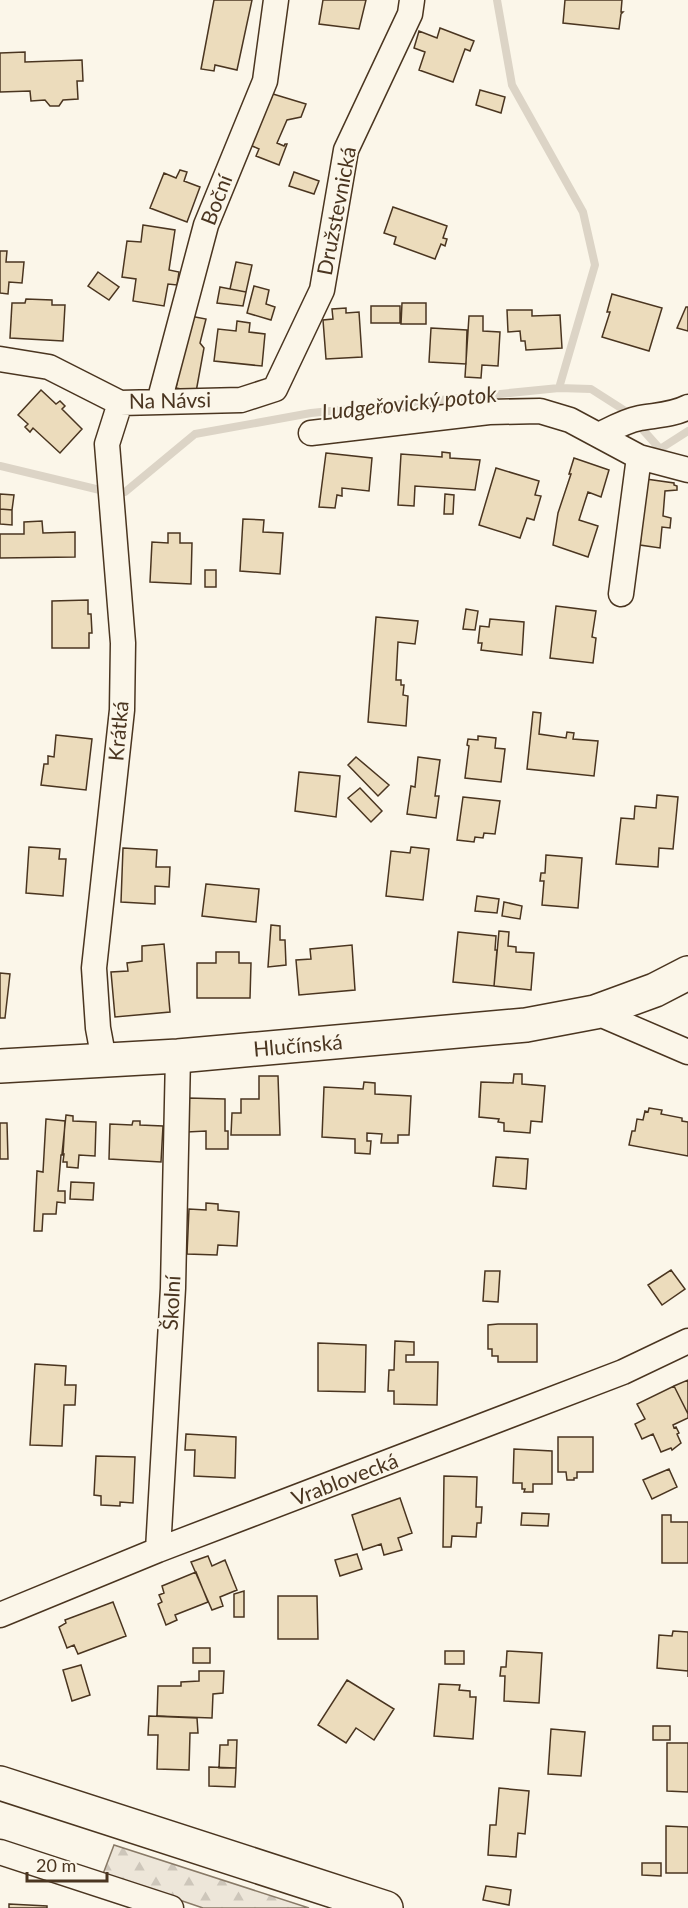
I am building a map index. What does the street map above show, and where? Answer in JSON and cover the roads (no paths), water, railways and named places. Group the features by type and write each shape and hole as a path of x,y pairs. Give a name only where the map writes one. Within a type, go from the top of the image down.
{"street":[{"name":"Boční","path":"159,402 206,225 265,81 276,0"},
{"name":"Družstevnická","path":"274,389 322,290 346,150 410,14 412,0"},
{"name":"Na Návsi","path":"0,359 49,367 120,403 241,400 274,389"},
{"name":"Krátká","path":"104,1060 98,1028 94,968 122,710 123,643 107,444 120,403"},
{"path":"599,435 631,421 664,415 688,407"},
{"path":"311,432 489,412 540,411 570,420 639,457 688,470"},
{"path":"621,594 639,457"},
{"name":"Hlučínská","path":"0,1066 178,1056 526,1025 595,1012 655,990 688,973"},
{"path":"595,1012 688,1052"},
{"name":"Školní","path":"158,1551 173,1288 178,1056"},
{"name":"Vrablovecká","path":"0,1615 158,1551 624,1372 688,1341"},
{"path":"0,1783 386,1908"},
{"path":"0,1851 115,1899 171,1908"}],"waterway":[{"path":"497,0 512,85 583,212 595,265 559,388"},
{"name":"Ludgeřovický potok","path":"125,492 195,434 311,413 559,388 591,389 627,412 660,449 688,431"},
{"name":"Ludgeřovický potok","path":"0,466 100,490"}]}
